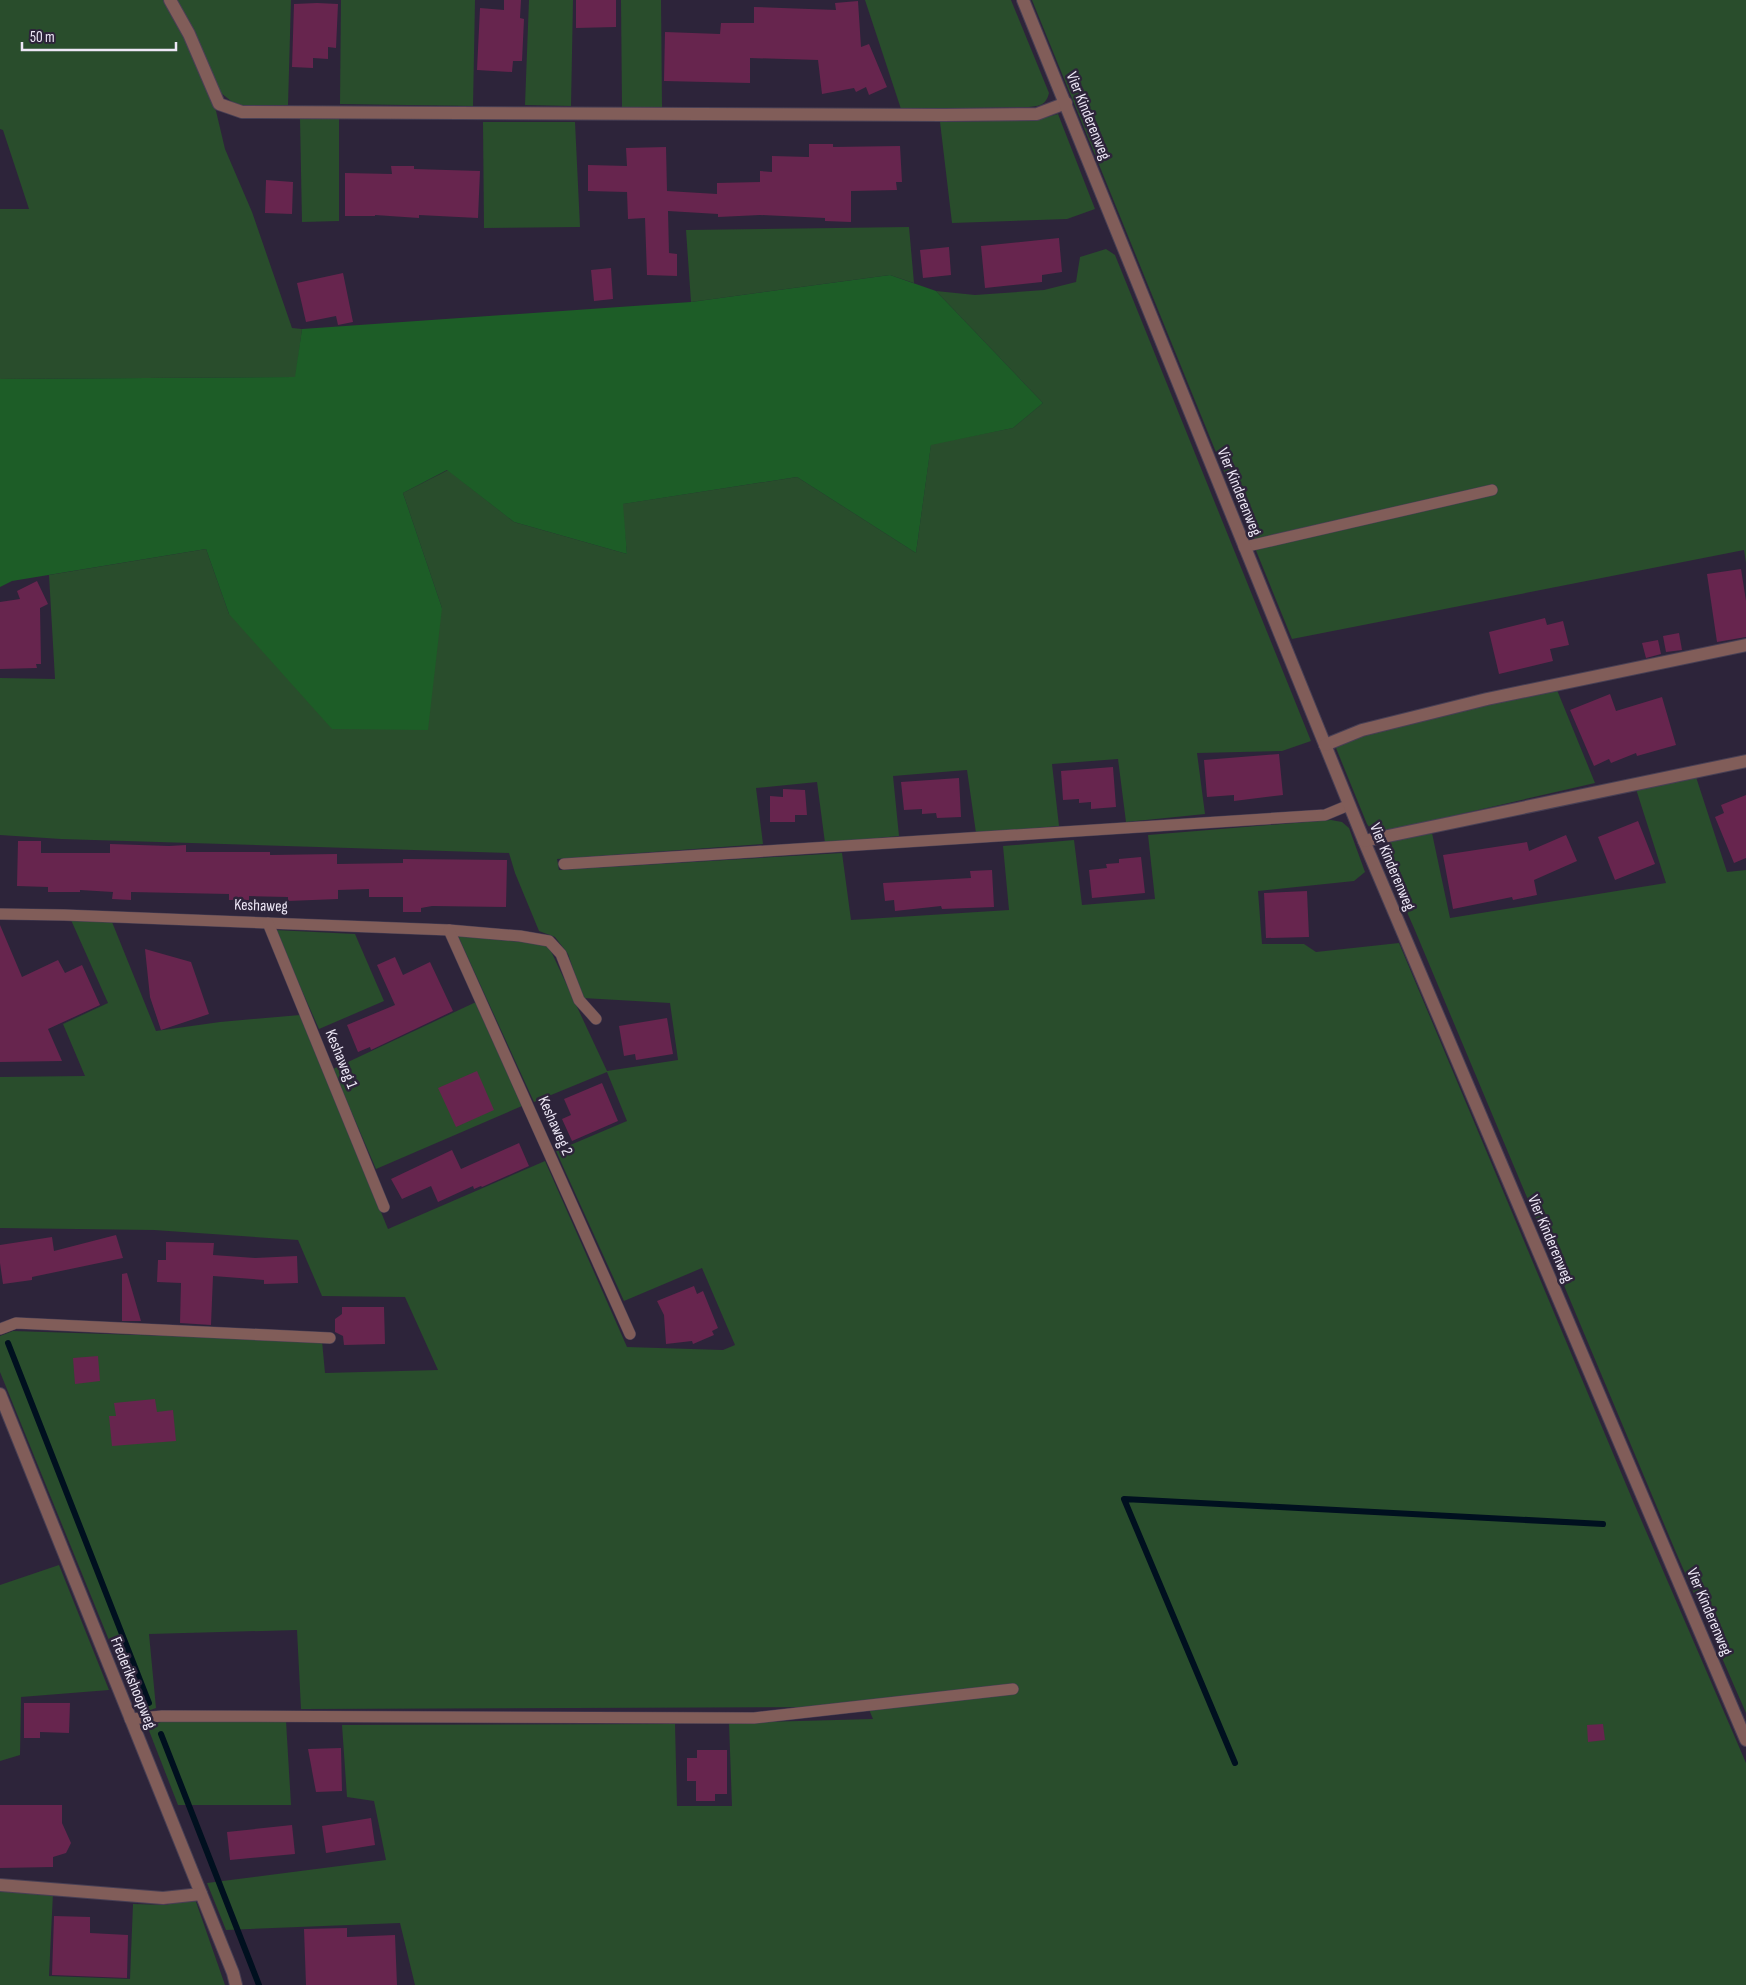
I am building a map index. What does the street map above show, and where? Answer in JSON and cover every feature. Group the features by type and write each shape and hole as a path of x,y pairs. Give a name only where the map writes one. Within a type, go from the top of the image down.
{"street":[{"path":"170,0 189,34 219,104 242,112 1038,114 1066,103"},
{"name":"Vier Kinderenweg","path":"1023,0 1349,806 1746,1740"},
{"path":"1325,745 1362,730 1487,699 1746,645"},
{"path":"1364,841 1746,762"},
{"name":"Frederikshoopweg","path":"0,1394 236,1985"},
{"path":"0,1885 163,1898 201,1894"}],"lane":[{"path":"1244,547 1492,490"},
{"path":"564,864 1325,814 1349,806"},
{"name":"Keshaweg","path":"0,914 450,930 520,936 549,941 561,954 579,1000 596,1019"},
{"name":"Keshaweg 1","path":"268,923 384,1207"},
{"name":"Keshaweg 2","path":"450,930 630,1334"},
{"path":"0,1329 16,1323 330,1338"},
{"path":"130,1719 162,1716 754,1718 1013,1689"}],"green space":[{"path":"0,0 164,0 181,30 216,111 225,149 252,212 292,328 302,329 296,377 0,379 0,209 29,209 3,130 0,129"},
{"path":"176,0 291,0 288,105 236,105 221,93"},
{"path":"341,0 475,0 473,106 340,104"},
{"path":"529,0 573,0 571,106 525,105"},
{"path":"621,0 661,0 662,107 622,107"},
{"path":"865,0 1011,0 1049,93 1046,100 1039,105 1029,107 901,109"},
{"path":"1032,0 1746,0 1746,563 1744,550 1292,639"},
{"path":"1058,114 1095,209 1067,219 952,223 940,122 1037,120"},
{"path":"300,119 339,119 339,221 302,222"},
{"path":"483,122 575,122 580,227 484,228"},
{"path":"909,227 914,283 890,275 691,302 686,230"},
{"path":"1106,249 1115,255 1311,741 1282,751 1197,753 1205,814 1126,822 1118,759 1052,764 1059,826 976,833 967,770 893,776 899,836 825,843 817,782 756,788 763,844 557,859 559,870 842,853 851,920 1009,910 1003,846 1074,840 1082,905 1155,899 1148,835 1331,820 1342,822 1349,828 1365,872 1354,881 1258,891 1262,944 1304,944 1316,952 1399,943 1633,1501 1746,1763 1746,1985 415,1985 400,1923 226,1930 207,1883 386,1860 374,1801 347,1797 342,1725 675,1724 677,1806 732,1806 729,1723 873,1719 868,1707 301,1709 297,1630 149,1634 156,1708 139,1714 0,1372 0,1336 13,1331 322,1341 325,1373 438,1370 405,1297 322,1296 298,1240 154,1230 0,1228 0,1077 85,1076 63,1024 108,1003 71,920 112,922 156,1031 220,1022 300,1015 388,1229 545,1161 627,1347 723,1350 735,1345 702,1268 624,1301 556,1151 627,1121 607,1072 534,1102 458,936 543,944 550,949 607,1071 678,1060 670,1003 583,998 568,954 555,937 539,931 515,873 509,853 61,839 0,835 0,678 55,679 49,575 206,549 229,614 442,608 403,493 448,470 514,522 627,554 622,504 797,477 916,553 931,444 1013,428 1043,403 936,291 975,295 1044,290 1076,282 1080,257"},
{"path":"890,275 936,291 1043,403 1013,428 931,445 916,553 797,477 623,504 627,554 514,522 447,470 403,493 442,608 428,730 332,729 229,614 206,549 12,581 0,587 0,379 295,377 302,329 691,302"},
{"path":"1557,690 1595,783 1378,833 1372,831 1367,824 1336,748 1343,742 1372,731"},
{"path":"1696,777 1727,872 1746,870 1746,1713 1675,1550 1414,928 1379,849 1385,841 1432,833 1450,918 1666,883 1636,789"},
{"path":"275,930 355,934 384,1001 319,1029"},
{"path":"476,1002 522,1106 376,1169 333,1069"},
{"path":"59,1565 109,1690 21,1697 20,1755 0,1761 0,1585"},
{"path":"165,1720 286,1721 291,1805 178,1805 148,1728"},
{"path":"0,1887 53,1893 49,1976 130,1979 133,1904 167,1905 183,1898 195,1899 225,1985 0,1985"}],"building":[{"path":"504,0 521,0 520,18 524,19 522,61 513,61 512,72 477,70 480,8 504,10"},
{"path":"576,0 616,0 616,27 576,28"},
{"path":"858,1 861,47 869,44 887,87 869,95 866,87 856,92 854,88 822,94 818,60 750,58 750,83 664,81 665,32 720,34 721,23 754,23 754,7 836,10 835,3"},
{"path":"294,4 338,4 336,48 328,47 328,59 313,58 313,68 292,67"},
{"path":"809,144 833,144 833,147 900,146 902,182 896,182 897,190 851,191 851,222 825,221 825,218 760,215 718,217 718,214 668,211 669,253 677,254 677,276 647,275 645,218 628,219 627,192 588,191 588,165 627,166 626,148 666,147 667,191 717,194 717,183 760,182 760,171 772,172 772,156 809,157"},
{"path":"391,166 414,166 414,169 480,171 478,218 419,215 419,218 375,215 345,216 345,173 392,174"},
{"path":"266,180 293,182 292,214 265,213"},
{"path":"1059,238 1062,272 1042,275 1042,282 985,288 981,246"},
{"path":"949,247 951,275 923,278 920,250"},
{"path":"611,268 613,299 594,301 591,270"},
{"path":"343,273 353,322 338,325 336,316 306,322 297,283"},
{"path":"1741,569 1746,601 1746,637 1717,642 1707,574"},
{"path":"37,581 48,604 40,608 41,664 36,664 37,668 0,669 0,602 20,599 17,591"},
{"path":"1545,618 1547,625 1563,621 1569,645 1550,649 1553,661 1499,674 1489,632"},
{"path":"1679,633 1682,650 1666,652 1663,636"},
{"path":"1658,640 1661,654 1646,658 1642,643"},
{"path":"1610,694 1616,711 1662,697 1676,745 1637,756 1636,753 1611,763 1609,759 1594,766 1570,710"},
{"path":"1279,754 1283,795 1234,801 1234,795 1207,797 1204,760"},
{"path":"1113,767 1116,807 1091,809 1091,802 1079,803 1079,799 1063,800 1061,771"},
{"path":"959,778 961,817 937,818 936,813 922,814 922,809 904,810 901,782"},
{"path":"783,789 805,790 807,815 795,815 795,822 770,822 770,796 783,797"},
{"path":"1746,795 1746,858 1734,863 1715,817 1724,813 1721,805"},
{"path":"1638,821 1655,864 1615,880 1598,837"},
{"path":"1566,835 1577,861 1534,880 1537,895 1513,900 1512,897 1453,909 1443,855 1527,842 1529,851"},
{"path":"18,841 41,841 41,853 110,853 110,844 186,845 186,852 270,852 270,855 337,854 337,864 403,863 403,859 507,860 506,907 432,906 421,908 421,912 403,912 403,897 369,897 369,889 338,890 338,899 288,901 288,897 249,896 249,900 229,900 229,894 131,892 131,900 112,899 113,892 80,890 80,892 48,892 48,887 17,886"},
{"path":"1141,857 1145,893 1092,898 1089,870 1107,868 1106,864 1119,863 1119,859"},
{"path":"992,870 994,907 942,909 941,906 895,911 894,900 885,901 883,883 971,878 970,871"},
{"path":"1307,891 1309,937 1266,938 1264,893"},
{"path":"0,925 22,977 58,960 65,973 82,965 100,1005 48,1029 62,1061 0,1062"},
{"path":"145,949 191,962 209,1014 161,1030 150,997"},
{"path":"395,957 403,975 430,962 453,1011 371,1050 370,1047 358,1052 347,1025 395,1005 377,965"},
{"path":"667,1018 673,1054 636,1060 635,1054 624,1056 619,1026"},
{"path":"477,1071 494,1110 456,1127 438,1088"},
{"path":"602,1083 618,1121 572,1141 562,1119 571,1115 564,1099"},
{"path":"519,1143 529,1166 482,1187 474,1189 473,1186 438,1202 431,1186 402,1199 391,1179 452,1150 461,1169"},
{"path":"116,1235 123,1258 32,1277 32,1280 3,1284 0,1245 52,1237 54,1251"},
{"path":"166,1242 214,1243 213,1255 255,1258 297,1256 298,1283 264,1284 264,1280 213,1276 211,1325 180,1323 181,1283 157,1282 158,1260 166,1260"},
{"path":"127,1273 141,1321 122,1321 122,1274"},
{"path":"694,1286 697,1294 703,1291 718,1328 712,1331 714,1335 693,1344 692,1341 666,1344 664,1315 657,1301"},
{"path":"342,1307 384,1307 385,1344 344,1345 343,1336 335,1332 335,1319 342,1314"},
{"path":"98,1356 100,1381 75,1384 73,1358"},
{"path":"155,1399 157,1412 173,1410 176,1441 112,1446 109,1416 116,1416 114,1403"},
{"path":"24,1703 70,1703 69,1733 40,1732 40,1738 24,1738"},
{"path":"1603,1724 1605,1740 1588,1742 1587,1725"},
{"path":"341,1748 342,1791 316,1792 308,1749"},
{"path":"697,1750 727,1750 727,1794 715,1794 715,1801 696,1801 696,1781 687,1781 687,1758 697,1758"},
{"path":"0,1805 62,1805 62,1823 71,1843 66,1853 53,1857 53,1867 0,1868"},
{"path":"371,1818 375,1845 326,1853 322,1826"},
{"path":"292,1825 295,1854 230,1860 227,1832"},
{"path":"54,1916 90,1917 90,1933 128,1935 127,1978 52,1975"},
{"path":"347,1928 347,1937 395,1935 397,1985 306,1985 304,1929"}],"waterway":[{"path":"8,1343 149,1703"},
{"path":"1235,1763 1124,1499 1603,1524"},
{"path":"161,1734 259,1985"}]}
